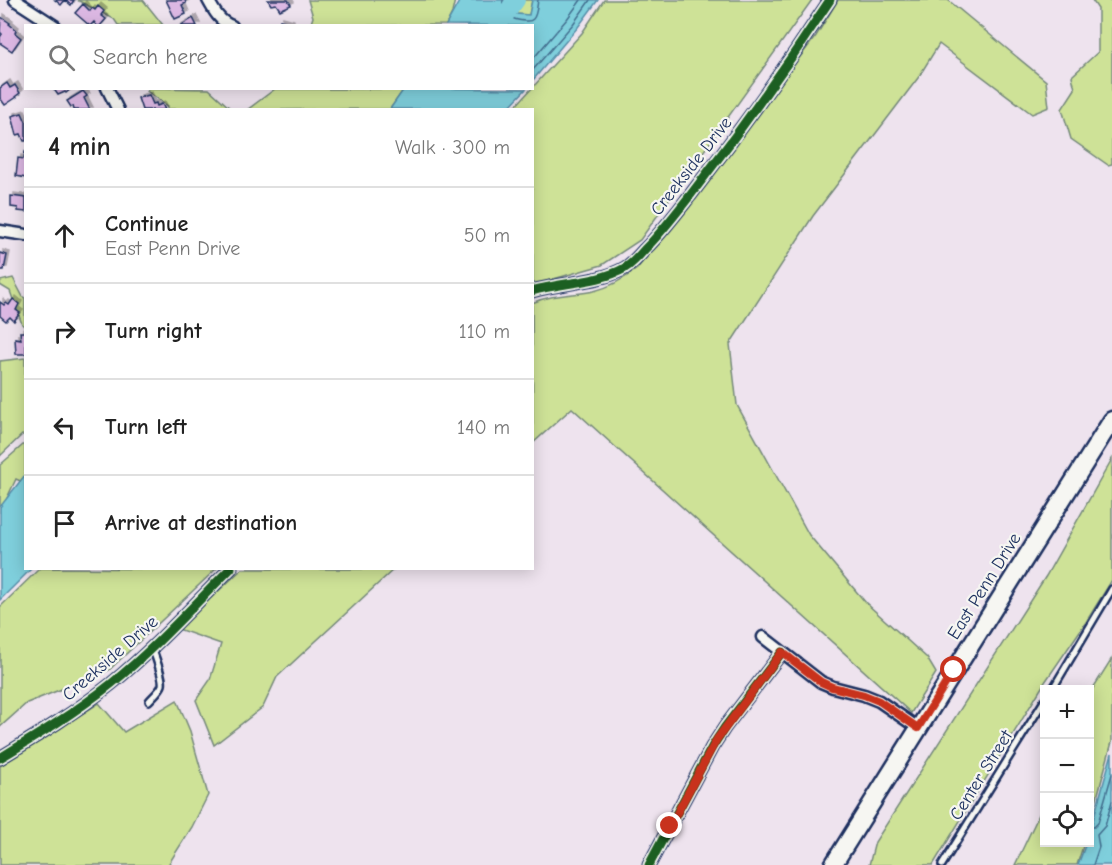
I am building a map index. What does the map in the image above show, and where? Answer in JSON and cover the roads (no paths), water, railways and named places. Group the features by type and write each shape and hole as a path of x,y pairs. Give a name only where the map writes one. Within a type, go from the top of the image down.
{"main road":[{"name":"East Penn Drive","path":"833,865 1112,420"}],"street":[{"path":"16,0 52,24"},
{"path":"208,0 214,12 227,24"},
{"name":"Creekside Drive","path":"534,290 599,278 617,272 634,261 671,221 742,129 830,0"},
{"path":"108,90 117,108"},
{"path":"0,231 24,235"},
{"name":"Creekside Drive","path":"0,758 48,729 112,683 229,570"},
{"path":"763,637 821,682 879,701 918,728"},
{"path":"649,865 711,747 782,652"}],"lane":[{"path":"1055,685 1112,589"},
{"path":"149,700 162,686 152,646"},
{"name":"Center Street","path":"942,865 1040,707"}],"water":[{"path":"460,0 510,0 508,4 515,14 529,15 532,0 598,0 534,79 534,24 447,24"},
{"path":"403,90 525,90 508,108 391,108"},
{"path":"24,476 24,570 30,570 0,600 0,507"},
{"path":"1112,753 1112,865 1078,865 1085,847 1094,847 1094,817"}],"waterway":[{"path":"498,24 516,0"}]}
